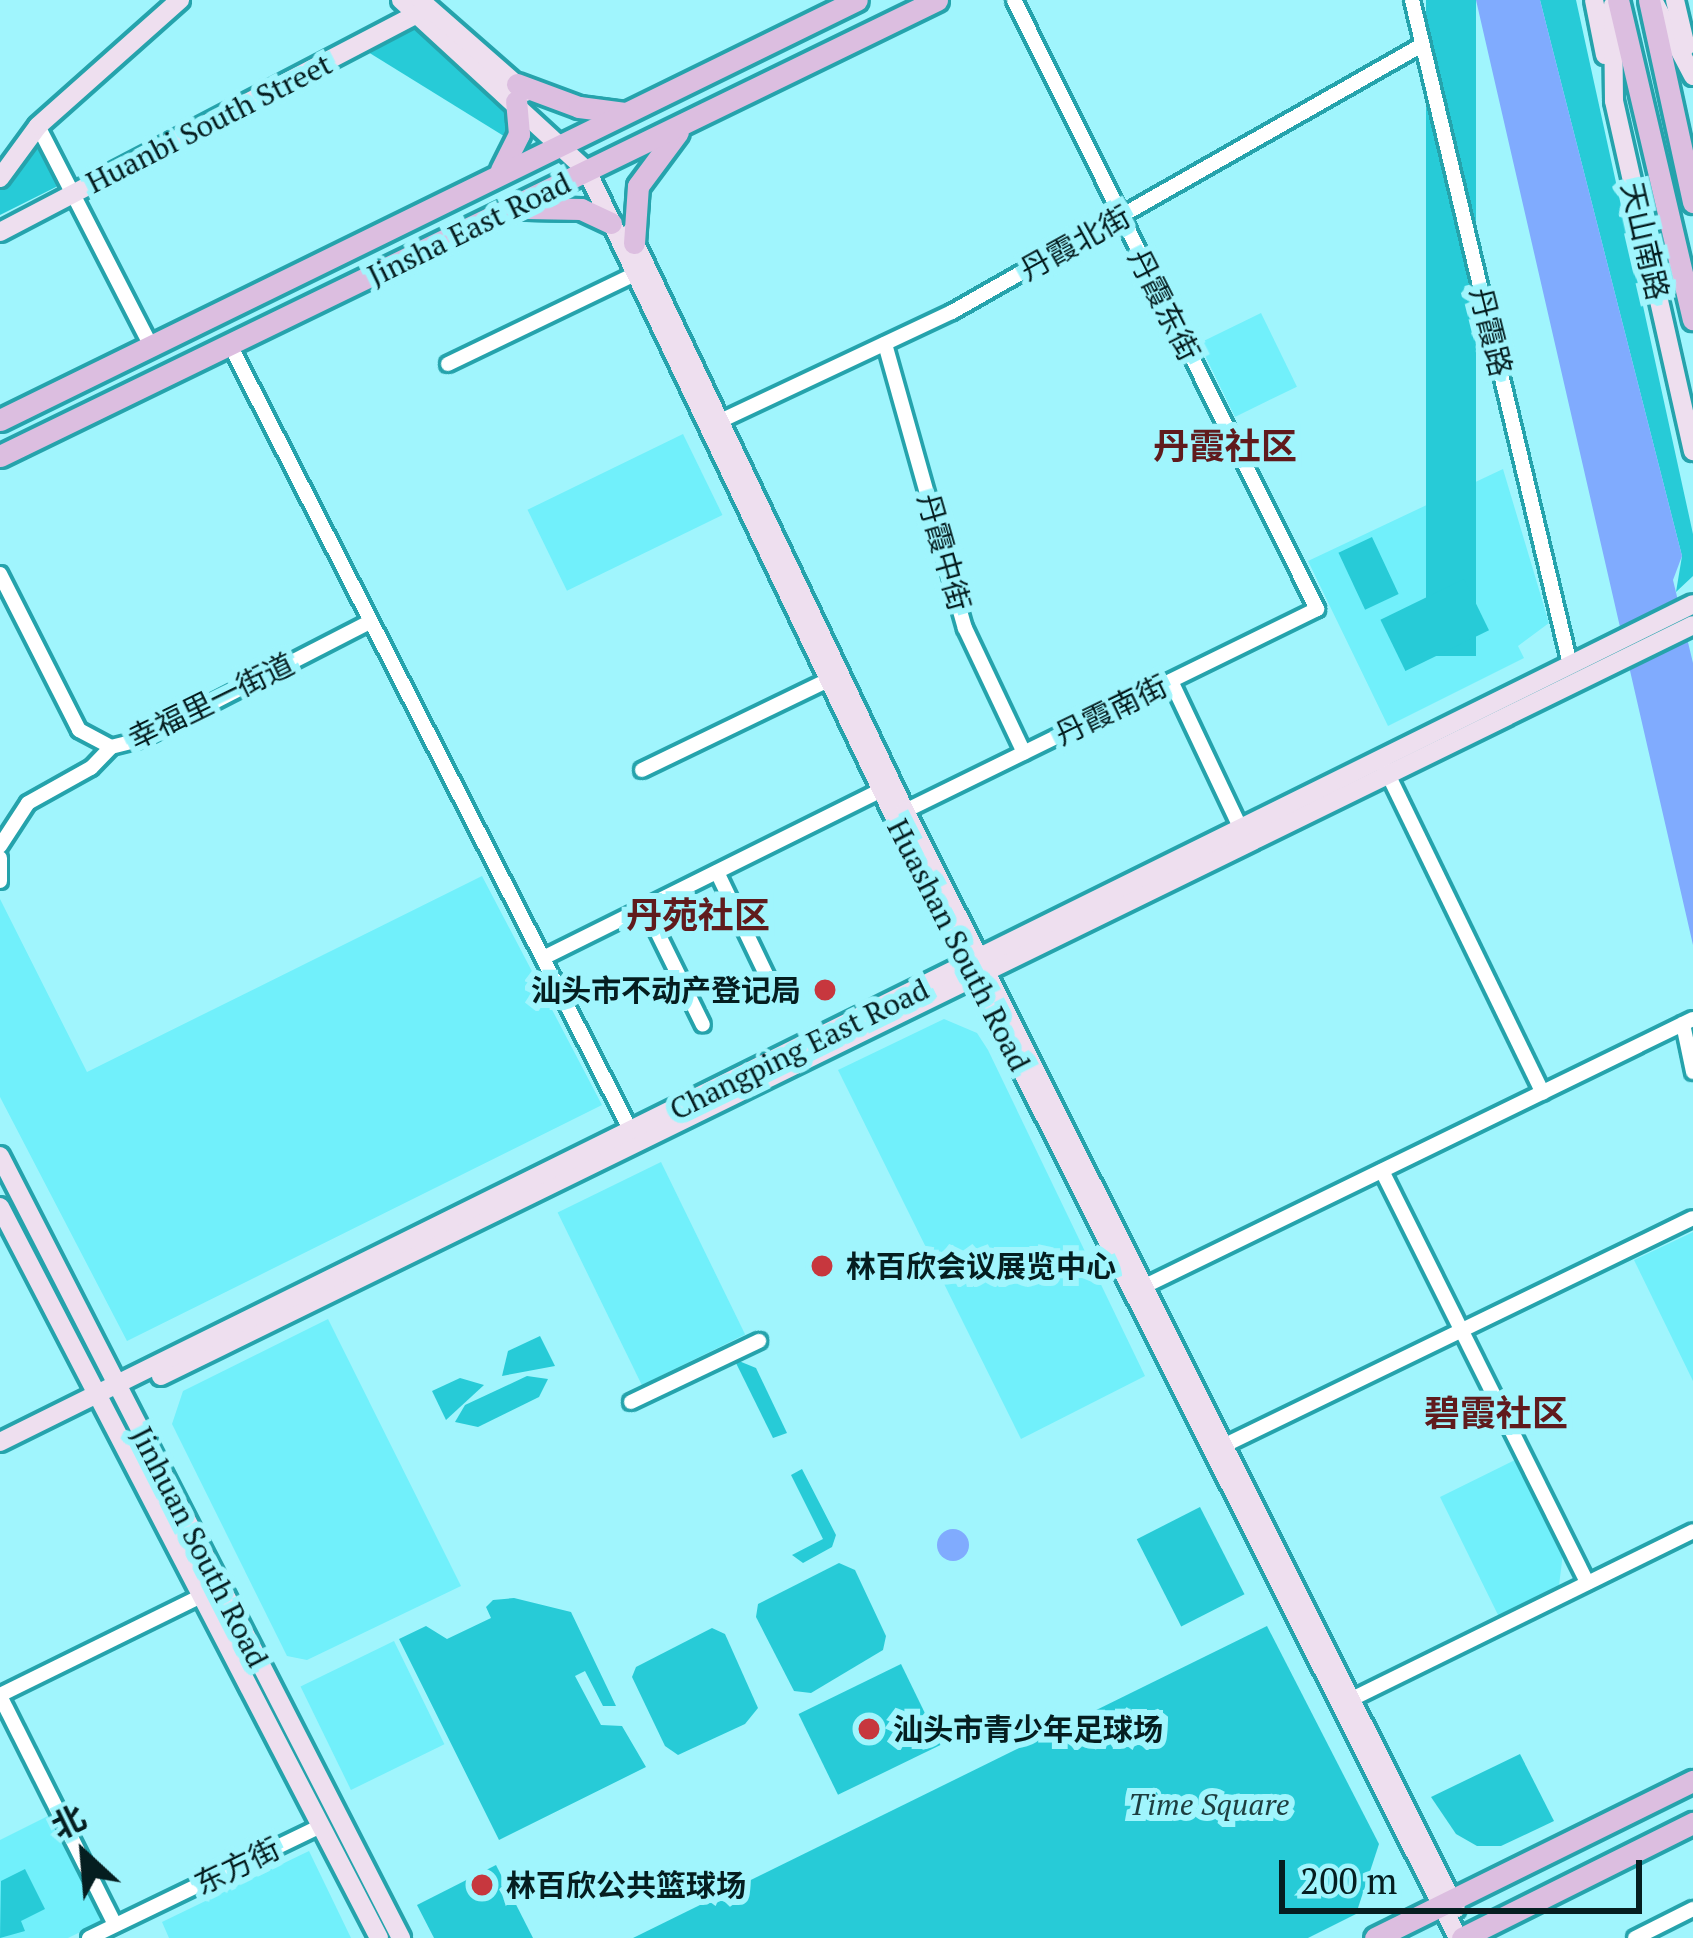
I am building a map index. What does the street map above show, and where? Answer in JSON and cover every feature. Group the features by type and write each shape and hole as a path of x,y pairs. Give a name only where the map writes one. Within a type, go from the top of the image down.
{"main road":[{"name":"Jinsha East Road","path":"0,456 937,0"},
{"name":"天山南路","path":"1616,0 1693,320"},
{"name":"天山南路","path":"1651,0 1693,202"},
{"name":"Jinsha East Road","path":"3,416 843,3"},
{"path":"501,170 519,134 517,93 625,112"},
{"path":"634,242 638,186 692,120"},
{"path":"507,210 555,206 611,224"},
{"path":"1375,1938 1693,1781"},
{"path":"1465,1937 1693,1823"}],"street":[{"path":"0,178 38,126 180,0"},
{"name":"Huashan South Road","path":"401,0 422,4 566,140 593,169 634,242 979,970 1446,1903"},
{"name":"丹霞东街","path":"1013,0 1316,608"},
{"name":"丹霞路","path":"1412,0 1570,664"},
{"name":"天山南路","path":"1594,0 1693,451"},
{"name":"天山南路","path":"1614,101 1616,0"},
{"path":"1651,0 1693,75"},
{"path":"1675,0 1693,75"},
{"name":"Huanbi South Street","path":"0,232 422,4"},
{"name":"丹霞北街","path":"718,422 885,344 1120,218 1422,45"},
{"path":"38,126 152,346"},
{"name":"Huashan South Road","path":"593,169 611,224 881,790 1143,1287 1446,1903"},
{"path":"448,364 635,274"},
{"name":"丹霞中街","path":"885,344 965,628 1024,753"},
{"path":"230,345 631,1131"},
{"name":"幸福里一街道","path":"0,574 79,730 111,747 142,739 370,622"},
{"name":"丹霞南街","path":"905,811 1316,608"},
{"name":"Changping East Road","path":"119,1389 1691,616"},
{"name":"Changping East Road","path":"98,1400 631,1131 979,970 1241,829 1385,768 1570,664 1619,650"},
{"path":"642,770 828,680"},
{"path":"1171,680 1241,829"},
{"path":"0,846 28,803 91,768 111,747"},
{"path":"1385,768 1544,1093"},
{"path":"542,958 881,790"},
{"path":"0,858 0,880"},
{"path":"717,872 774,991"},
{"path":"645,908 704,1024"},
{"path":"1143,1287 1688,1021 1693,1072"},
{"name":"Jinhuan South Road","path":"0,1156 401,1938"},
{"path":"1382,1171 1587,1583"},
{"name":"Jinhuan South Road","path":"0,1207 379,1938"},
{"path":"1223,1446 1693,1218"},
{"path":"631,1402 759,1341"},
{"path":"0,1442 98,1400"},
{"path":"0,1454 98,1400"},
{"path":"1350,1700 1693,1531"},
{"path":"115,1925 0,1696 201,1597"},
{"name":"东方街","path":"89,1938 321,1826"},
{"path":"1446,1903 1465,1937"},
{"path":"1635,1938 1693,1909"}],"shaded area":[{"path":"1476,0 1540,0 1682,556 1673,580 1693,663 1693,945"},
{"path":"1261,313 1297,387 1235,417 1199,343"},
{"path":"683,434 722,515 567,591 528,510"},
{"path":"1503,469 1549,623 1518,646 1524,658 1388,726 1308,561"},
{"path":"482,876 602,1105 127,1341 0,1097 0,899 87,1072"},
{"path":"944,1019 977,1033 988,1050 1145,1376 1021,1439 838,1070"},
{"path":"661,1162 745,1335 642,1385 558,1212"},
{"path":"1693,1232 1693,1381 1634,1260"},
{"path":"328,1319 461,1586 307,1660 287,1656 172,1424 183,1391"},
{"path":"1517,1459 1563,1553 1558,1594 1501,1621 1440,1497"},
{"path":"953,1529 965,1533 969,1545 965,1557 953,1561 941,1557 937,1545 941,1533"},
{"path":"394,1641 444,1744 351,1790 301,1687"},
{"path":"50,1815 103,1921 68,1938 0,1938 0,1840"},
{"path":"309,1851 351,1938 169,1938 162,1922"}],"green space":[{"path":"1426,0 1476,0 1476,656 1426,656"},
{"path":"1540,0 1576,0 1693,534 1693,576 1676,592 1682,556"},
{"path":"416,26 505,105 507,138 368,52"},
{"path":"41,143 62,184 0,215 0,190"},
{"path":"1372,537 1399,594 1365,610 1338,553"},
{"path":"1464,579 1489,630 1405,671 1380,620"},
{"path":"540,1336 555,1366 502,1376 508,1351"},
{"path":"734,1359 756,1368 787,1433 773,1438"},
{"path":"527,1376 548,1379 539,1397 478,1427 455,1422 465,1405"},
{"path":"460,1378 484,1385 446,1420 432,1391"},
{"path":"802,1469 836,1535 832,1547 803,1563 792,1555 823,1539 791,1475"},
{"path":"1200,1507 1244,1594 1181,1627 1137,1539"},
{"path":"839,1563 855,1570 886,1636 883,1650 811,1693 794,1691 756,1617 758,1604"},
{"path":"514,1598 571,1612 616,1706 603,1706 585,1671 575,1676 601,1725 622,1726 646,1767 499,1840 399,1639 426,1626 447,1639 491,1618 486,1607 493,1600"},
{"name":"Time Square","path":"1267,1626 1379,1844 1356,1914 1308,1938 633,1938"},
{"path":"712,1628 725,1634 758,1708 745,1724 678,1755 665,1746 632,1677 636,1667"},
{"name":"汕头市青少年足球场","path":"901,1664 940,1745 838,1795 799,1714"},
{"path":"1520,1754 1554,1821 1501,1846 1477,1846 1456,1834 1431,1797"},
{"name":"林百欣公共篮球场","path":"496,1865 533,1938 434,1938 417,1905"},
{"path":"25,1869 45,1909 21,1921 25,1931 0,1938 1,1881"}],"place":[{"name":"汕头市不动产登记局","path":"825,990"},
{"name":"林百欣会议展览中心","path":"822,1266"},
{"name":"汕头市青少年足球场","path":"869,1729"},
{"name":"林百欣公共篮球场","path":"482,1885"}],"district":[{"name":"丹霞社区","path":"1225,446"},
{"name":"丹苑社区","path":"698,915"},
{"name":"碧霞社区","path":"1496,1413"}]}
